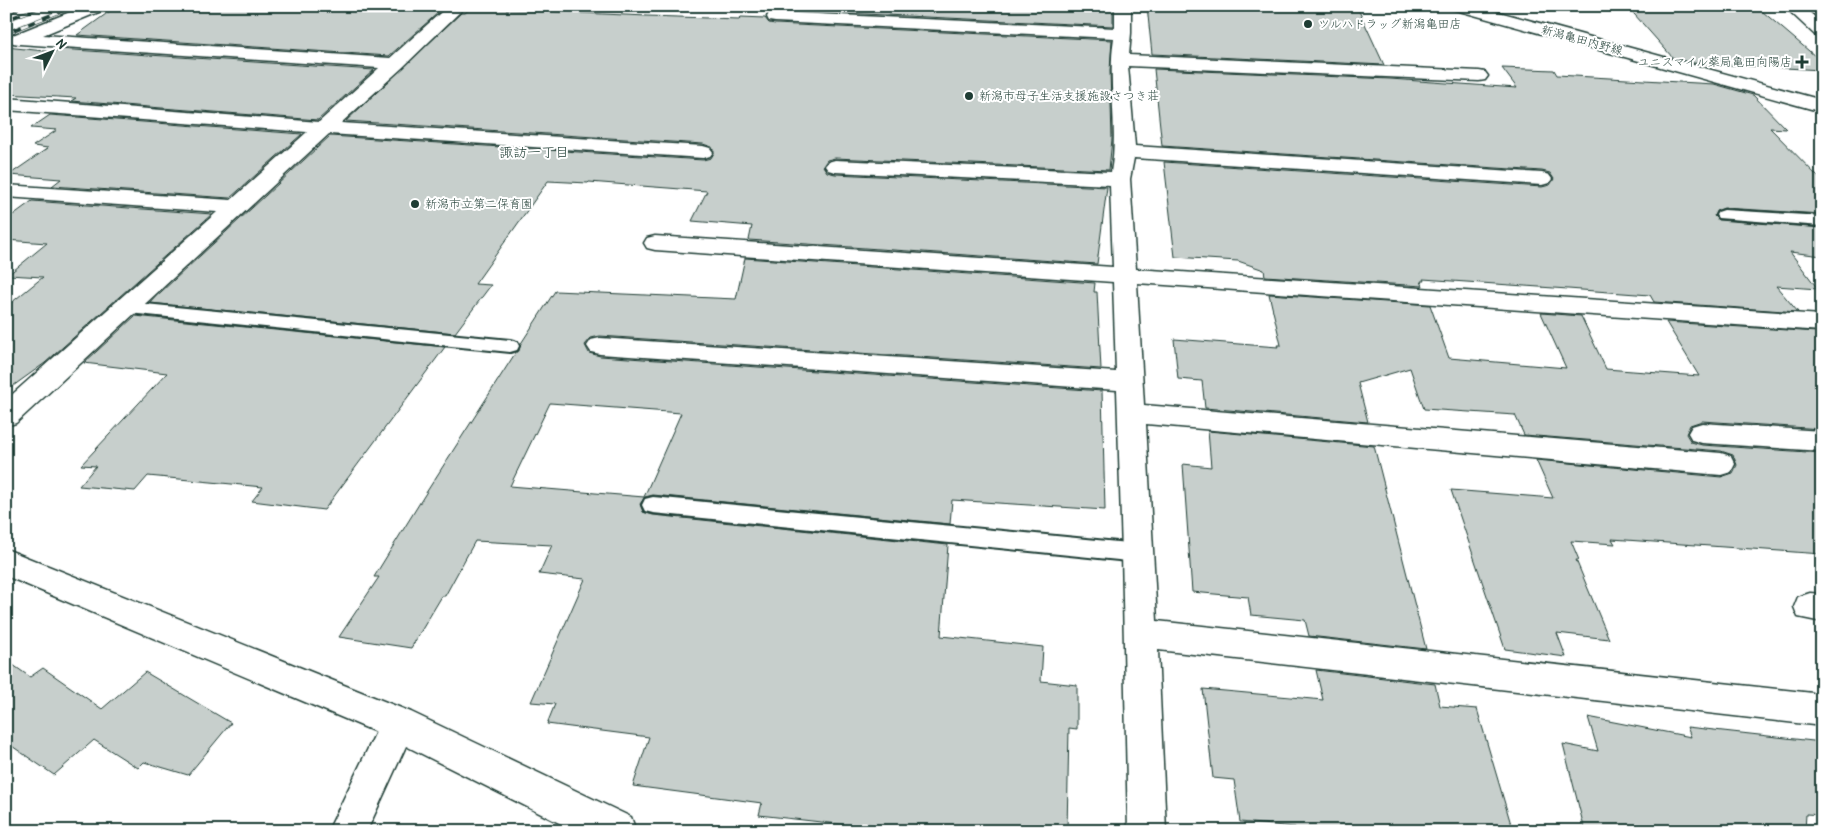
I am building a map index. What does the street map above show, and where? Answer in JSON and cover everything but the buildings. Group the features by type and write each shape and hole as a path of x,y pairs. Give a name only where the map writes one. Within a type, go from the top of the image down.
{"street":[{"path":"6,8 11,6"},
{"path":"12,42 100,6"},
{"path":"6,416 458,6"},
{"path":"1123,6 1123,33 1119,60 1124,151 1120,179 1138,553 1147,831"},
{"name":"新潟亀田内野線","path":"1458,6 1822,106"},
{"path":"1792,6 1818,26"},
{"path":"775,17 1123,33"},
{"path":"12,42 396,64"},
{"path":"1119,60 1479,76"},
{"path":"6,104 325,128 703,152"},
{"path":"1124,151 1542,178"},
{"path":"836,166 1120,179"},
{"path":"6,191 238,207"},
{"path":"655,243 1822,324"},
{"path":"600,346 1130,382"},
{"path":"1131,413 1721,464"},
{"path":"1702,432 1822,441"},
{"path":"6,562 398,724 617,831"},
{"path":"1140,634 1822,710"},
{"path":"347,831 398,724"}],"lane":[{"path":"1724,215 1822,221"},
{"path":"125,308 510,346"},
{"path":"653,505 1138,553"}],"railway":[{"path":"6,20 43,6"},
{"path":"6,33 74,6"}],"place":[{"name":"ツルハドラッグ新潟亀田店","path":"1308,24"},
{"name":"ユニスマイル薬局亀田向陽店","path":"1802,62"},
{"name":"新潟市母子生活支援施設さつき荘","path":"969,96"},
{"name":"新潟市立第二保育園","path":"415,204"}],"district":[{"name":"諏訪一丁目","path":"534,152"}]}
